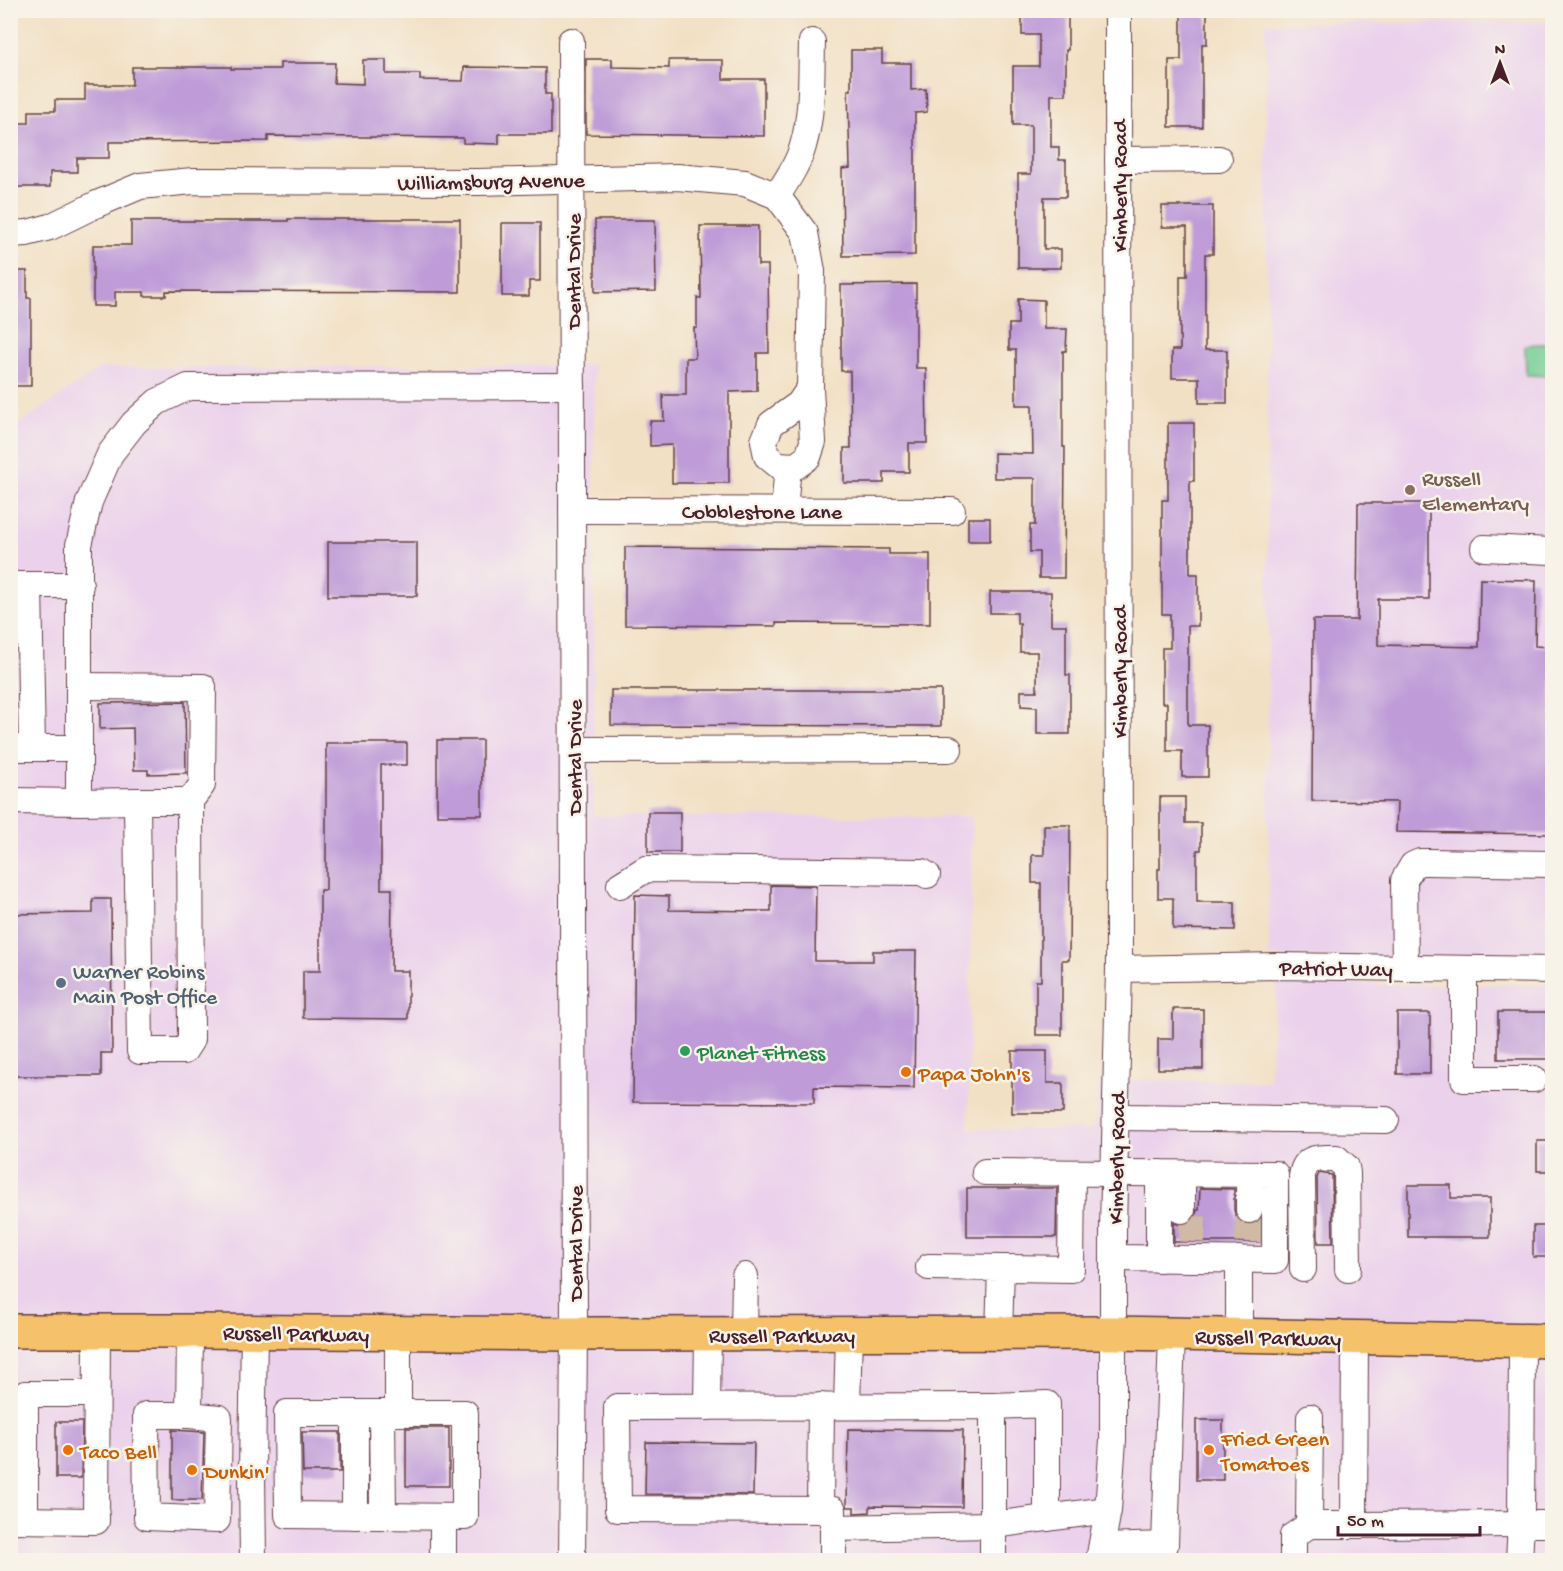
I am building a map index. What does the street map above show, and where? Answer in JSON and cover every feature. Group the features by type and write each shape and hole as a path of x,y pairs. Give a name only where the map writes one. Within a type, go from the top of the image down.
{"main road":[{"name":"Russell Parkway","path":"10,1331 574,1334 1113,1333 1537,1341"}],"street":[{"name":"Kimberly Road","path":"1101,1553 1108,1510 1113,1440 1113,1258 1119,969 1118,10"},
{"name":"Dental Drive","path":"571,41 574,1334 572,1560"},
{"path":"810,388 799,404 771,424 764,441 766,456 778,465 796,466 808,457 813,442 810,388 812,271 805,233 777,196 793,171 803,146 811,105 812,42"},
{"path":"1118,160 1219,159"},
{"name":"Williamsburg Avenue","path":"10,234 27,233 50,227 140,186 193,181 479,182 677,177 745,183 777,196"},
{"path":"80,802 80,545 89,502 110,454 134,423 157,402 188,387 572,386"},
{"path":"784,510 788,466"},
{"name":"Cobblestone Lane","path":"572,510 952,511"},
{"path":"1484,548 1552,551"},
{"path":"80,585 20,585 21,748 80,748"},
{"path":"80,686 203,687 202,785 190,801 191,1040 184,1051 140,1051 137,801"},
{"path":"573,750 949,749"},
{"path":"10,801 190,801"},
{"path":"1405,968 1404,880 1413,865 1420,862 1552,864"},
{"path":"620,885 646,869 922,872 927,875"},
{"name":"Patriot Way","path":"1119,969 1278,966 1552,970"},
{"path":"1464,969 1464,1079 1534,1079"},
{"path":"1116,1117 1386,1120"},
{"path":"1239,1335 1266,1258 1306,1164 1311,1160 1336,1158 1346,1167 1348,1269"},
{"path":"985,1172 1275,1174 1266,1258"},
{"path":"929,1267 1071,1269 1072,1173"},
{"path":"1178,1174 1187,1210"},
{"path":"1178,1174 1181,1252"},
{"path":"1254,1210 1255,1174"},
{"path":"1113,1258 1181,1252 1266,1258"},
{"path":"999,1334 1001,1268"},
{"path":"744,1334 745,1276"},
{"path":"96,1394 26,1394 18,1520 96,1521 97,1331"},
{"path":"189,1415 190,1331"},
{"path":"253,1560 254,1331"},
{"path":"383,1516 398,1332"},
{"path":"707,1407 708,1334"},
{"path":"847,1406 849,1334"},
{"path":"1101,1553 1165,1545 1172,1334"},
{"path":"1354,1525 1355,1338"},
{"path":"1519,1560 1537,1341"},
{"path":"1047,1518 1047,1404 616,1407 618,1509 993,1525 1047,1518 1108,1510"},
{"path":"993,1406 993,1560"},
{"path":"821,1407 827,1519 833,1560"},
{"path":"219,1430 287,1413 465,1413 465,1517 288,1515 287,1413"},
{"path":"355,1413 355,1516"},
{"path":"146,1415 189,1415 219,1418 217,1520 147,1517 146,1415"},
{"path":"1309,1525 1310,1417"},
{"path":"443,1517 443,1560"},
{"path":"1293,1560 1293,1536 1309,1525 1552,1524"}],"shaded area":[{"name":"Russell Elementary","path":"1552,22 1552,960 1269,957 1266,23"},
{"path":"594,365 594,816 972,817 968,1129 1093,1130 1100,1080 1269,1081 1277,984 1552,985 1552,1560 11,1560 10,431 100,368"}],"green space":[{"path":"1551,343 1550,376 1526,375 1525,345"}],"building":[{"path":"1022,10 1068,10 1066,95 1051,95 1051,147 1059,147 1059,160 1066,160 1066,197 1044,197 1044,249 1061,249 1061,268 1018,268 1018,174 1031,174 1031,125 1013,125 1013,66 1039,66 1039,35 1022,35"},
{"path":"1181,10 1207,10 1207,44 1202,44 1202,127 1169,127 1169,60 1181,60"},
{"path":"851,50 882,50 882,63 911,63 911,90 926,89 927,112 915,113 915,255 843,256 842,169 850,168 848,90 851,90"},
{"path":"586,59 612,59 612,67 669,68 669,60 723,60 723,79 764,79 764,136 586,134"},
{"path":"363,60 386,60 386,74 420,74 420,80 463,81 464,67 545,68 545,94 551,94 551,134 499,134 499,144 463,143 463,138 268,136 268,141 109,142 109,158 77,158 77,172 50,172 50,187 10,187 10,123 29,123 29,111 55,111 55,100 85,100 85,85 132,85 132,67 280,69 280,63 335,63 334,83 363,84"},
{"path":"1162,206 1213,206 1213,254 1205,254 1205,350 1227,350 1227,403 1199,403 1199,378 1172,378 1172,350 1180,350 1180,276 1187,276 1187,227 1162,227"},
{"path":"288,219 460,219 460,292 166,291 166,296 144,296 144,292 115,292 115,306 93,306 93,245 131,245 131,221 288,221"},
{"path":"595,220 655,220 656,291 595,292"},
{"path":"502,223 540,223 540,281 529,281 529,296 502,296"},
{"path":"700,226 758,226 758,265 768,265 769,353 757,353 757,391 729,392 729,483 672,483 672,445 650,446 650,421 664,421 663,395 686,395 686,358 695,358 694,328 697,328 697,298 701,298"},
{"path":"10,271 27,271 27,298 31,298 31,386 10,386"},
{"path":"916,284 916,368 926,368 927,443 909,443 909,472 884,472 884,483 844,483 844,448 851,448 850,371 841,371 841,285"},
{"path":"1018,299 1044,300 1044,329 1067,329 1066,351 1063,351 1064,578 1039,578 1039,552 1030,552 1030,525 1035,525 1035,478 994,478 994,453 1033,454 1032,405 1016,405 1016,350 1009,350 1009,324 1018,324"},
{"path":"1168,423 1194,423 1194,481 1190,481 1190,574 1198,574 1198,626 1188,626 1188,725 1208,725 1208,777 1182,777 1182,751 1167,751 1167,703 1162,703 1162,648 1170,648 1170,614 1162,614 1162,500 1168,500"},
{"path":"1358,503 1429,503 1429,599 1378,599 1378,645 1479,647 1480,579 1536,580 1535,646 1552,647 1552,834 1396,832 1397,802 1312,801 1313,620 1357,620"},
{"path":"968,518 990,518 990,541 968,541"},
{"path":"328,542 417,542 417,596 328,596"},
{"path":"625,547 889,549 889,554 930,554 930,624 625,625"},
{"path":"990,592 1051,592 1051,625 1066,625 1066,675 1070,675 1070,734 1037,734 1037,707 1021,706 1021,691 1037,691 1037,652 1020,652 1020,624 1017,624 1017,613 990,613"},
{"path":"611,690 941,690 941,726 611,725"},
{"path":"185,702 186,773 148,774 148,770 134,770 133,728 100,729 100,703"},
{"path":"437,740 482,740 482,815 437,815"},
{"path":"326,743 407,743 407,765 381,765 381,889 392,889 391,971 408,971 408,1019 303,1018 303,971 320,971 320,890 326,890"},
{"path":"1160,797 1185,797 1185,823 1201,823 1201,850 1197,850 1197,902 1235,902 1235,930 1173,929 1173,898 1158,898"},
{"path":"648,812 680,812 680,852 648,852"},
{"path":"1044,825 1070,825 1069,960 1062,960 1062,1035 1036,1035 1036,981 1041,981 1041,883 1032,883 1032,855 1044,855"},
{"path":"771,885 816,886 815,961 873,961 873,951 916,951 914,1088 814,1087 814,1103 633,1102 635,895 669,896 669,910 771,911"},
{"name":"Warner Robins Main Post Office","path":"93,899 111,899 112,1053 101,1053 101,1076 10,1076 10,914 93,913"},
{"path":"1173,1009 1203,1009 1203,1069 1158,1069 1158,1039 1173,1039"},
{"path":"1498,1012 1551,1012 1551,1059 1498,1059"},
{"path":"1397,1013 1430,1013 1430,1074 1397,1074"},
{"path":"1012,1051 1047,1051 1047,1083 1063,1083 1063,1113 1012,1113"},
{"path":"1537,1141 1552,1141 1552,1171 1537,1171"},
{"path":"1319,1173 1332,1175 1333,1243 1318,1243 1317,1178"},
{"path":"1408,1185 1451,1185 1451,1198 1490,1198 1490,1237 1408,1237"},
{"path":"967,1188 1057,1188 1056,1237 967,1237"},
{"path":"1200,1188 1234,1189 1236,1217 1241,1223 1248,1225 1260,1220 1260,1242 1174,1242 1174,1223 1181,1225 1189,1223 1199,1210"},
{"path":"1533,1226 1552,1226 1552,1257 1533,1257"},
{"name":"Fried Green Tomatoes","path":"1196,1420 1223,1420 1223,1480 1196,1480"},
{"path":"56,1422 82,1422 81,1478 56,1478"},
{"path":"406,1428 449,1428 449,1486 406,1486"},
{"path":"848,1429 963,1430 962,1507 870,1506 870,1512 854,1513 854,1507 847,1507"},
{"path":"172,1430 204,1432 202,1500 172,1500"},
{"path":"302,1432 340,1432 340,1472 303,1472"},
{"path":"646,1442 754,1443 753,1495 645,1494"}],"tunnel":[{"path":"1192,1242 1193,1210"},
{"path":"1248,1242 1249,1210"}],"place":[{"name":"Russell Elementary","path":"1410,490"},
{"name":"Warner Robins Main Post Office","path":"61,983"},
{"name":"Planet Fitness","path":"685,1051"},
{"name":"Papa John's","path":"906,1072"},
{"name":"Taco Bell","path":"68,1450"},
{"name":"Fried Green Tomatoes","path":"1209,1450"},
{"name":"Dunkin'","path":"192,1470"}]}
